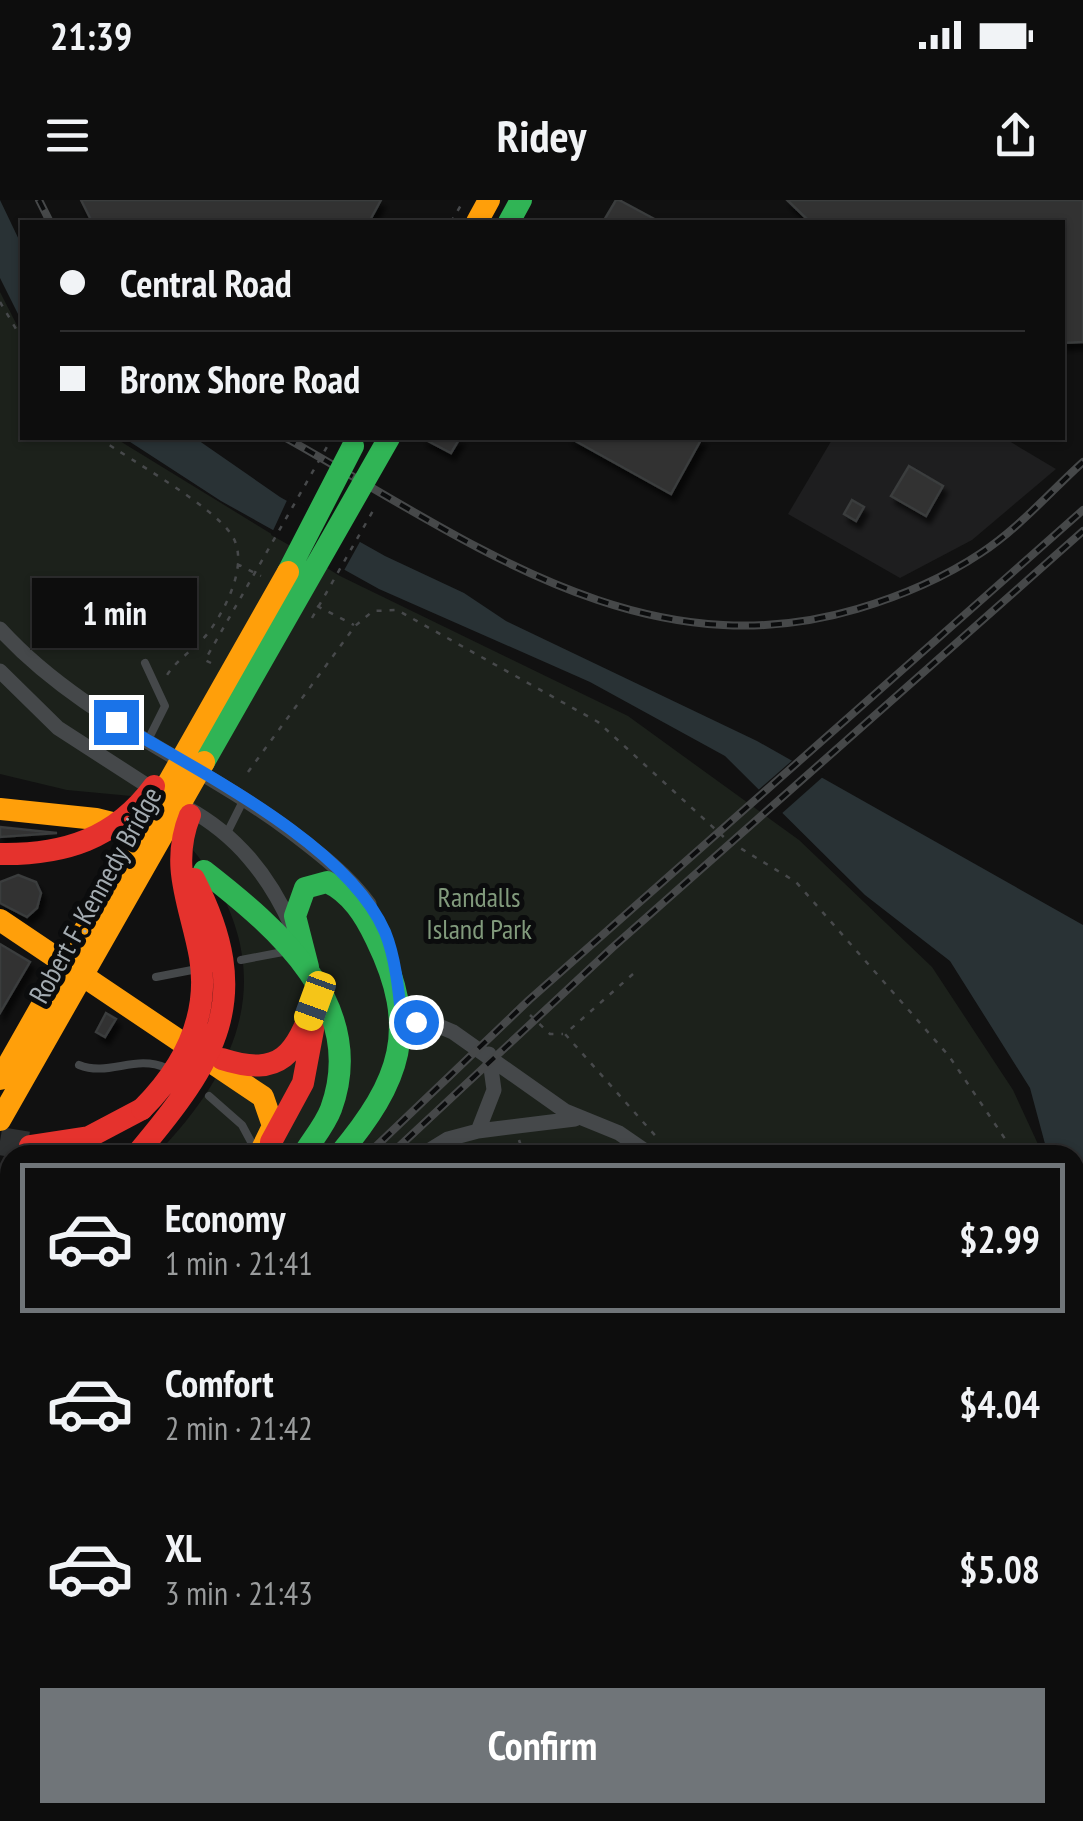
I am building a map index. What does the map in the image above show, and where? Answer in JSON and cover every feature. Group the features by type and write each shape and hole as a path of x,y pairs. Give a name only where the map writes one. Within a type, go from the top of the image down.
{"main road":[{"name":"Robert F. Kennedy Bridge","path":"0,1079 324,509 347,440"},
{"path":"0,854 51,853 84,844 114,829 137,810 347,440"},
{"name":"Robert F. Kennedy Bridge","path":"0,1120 388,440"},
{"path":"40,1145 80,1141 119,1125 152,1100 184,1058 198,1020 202,983 180,889 180,842 248,688"},
{"path":"0,809 126,825 151,838 291,946 317,977 332,1008 339,1040 339,1077 328,1116 309,1145"},
{"path":"144,1145 200,1077 223,1010 222,945 199,875"},
{"path":"266,1145 284,1124 304,1083 314,1040 315,1001 295,916 298,900 305,888 326,882 354,903 394,968 402,1023 400,1050 388,1092 348,1145"},
{"path":"0,920 195,1049 268,1103 274,1126 264,1145"},
{"path":"0,931 42,951"},
{"path":"195,1049 243,1067 271,1067 294,1050 315,1001"}],"street":[{"path":"0,629 49,677 244,798 308,844 358,889 386,934 394,968"},
{"path":"0,671 82,746 227,833 266,880 302,948"},
{"path":"28,700 49,677"},
{"path":"402,1023 444,1027 579,1119 648,1145"},
{"path":"478,1131 494,1090 488,1054"},
{"path":"438,1145 478,1131 545,1119 579,1119"}],"lane":[{"path":"144,663 165,706 147,741"},
{"path":"227,833 244,798"},
{"path":"241,960 302,948"},
{"path":"156,977 192,970"},
{"path":"79,1066 103,1069 142,1061 166,1068"},
{"path":"209,1096 242,1125 253,1145"}],"path":[{"path":"0,302 20,336"},
{"path":"103,440 216,519 234,537 238,574 224,608 210,630 176,662 158,692"},
{"path":"302,490 347,440"},
{"path":"248,772 355,626 373,611 397,610 465,652 588,715 727,840 796,882 949,1056 1009,1145"},
{"path":"530,1015 550,1034 564,1034 633,974"},
{"path":"564,1034 654,1145"}],"shaded area":[{"path":"0,200 20,242 20,318 0,278"},
{"path":"127,440 198,440 280,497 385,556 464,593 506,621 757,741 1083,925 1083,1145 1045,1145 1030,1088 950,961 865,895 725,756 590,682 379,589 221,501"},
{"path":"832,440 1007,440 1056,469 972,540 900,578 788,514"}],"green space":[{"name":"Randalls Island Park","path":"0,292 20,331 20,440 118,440 340,576 628,716 799,840 932,967 1013,1090 1038,1145 165,1145 207,1093 238,1026 244,991 242,955 232,917 206,867 142,797 67,790 0,774"}],"pier":[{"path":"289,496 362,538 342,574 271,535"},
{"path":"795,758 825,775 780,815 756,792"}],"building":[{"path":"81,200 381,200 370,220 91,220"},
{"path":"619,200 656,220 604,220"},
{"path":"787,200 1083,200 1083,342 1065,343 1065,220 808,220"},
{"path":"426,440 459,440 451,453"},
{"path":"574,440 701,440 671,494"},
{"path":"909,466 943,486 926,516 891,496"},
{"path":"852,500 864,507 856,521 844,514"},
{"path":"0,827 57,833 0,837"},
{"path":"18,875 36,882 41,893 37,908 27,917 0,903 0,882"},
{"path":"0,944 30,962 0,1013"},
{"path":"106,1013 116,1019 105,1037 96,1032"}],"tunnel":[{"path":"0,1141 24,1145"}],"railway":[{"path":"39,200 49,220"},
{"path":"289,440 488,553 558,585 629,609 702,623 778,624 857,609 921,586 995,543 1083,462"},
{"path":"377,1145 529,1000 1083,510"},
{"path":"401,1145 612,948 1083,531"}],"traffic: fast":[{"path":"510,220 521,200"},
{"path":"204,762 388,440"},
{"path":"288,572 353,446"},
{"path":"204,871 286,944 327,1003 337,1036 339,1071 331,1109 309,1145"},
{"path":"308,967 295,916 305,888 327,882 350,899 372,930 398,1000 400,1027 390,1078 347,1145"}],"traffic: slow":[{"path":"478,220 489,200"},
{"path":"0,1079 288,572"},
{"path":"0,1120 204,762"},
{"path":"0,809 96,819 136,829"},
{"path":"0,920 263,1097 273,1126 264,1145"}],"traffic: jam":[{"path":"0,854 46,851 86,840 122,819 154,786"},
{"path":"142,1109 181,1059 201,1000 200,957 182,869 181,852 190,815"},
{"path":"144,1145 188,1089 206,1058 224,994 222,959 213,921 194,879"},
{"path":"222,1059 259,1065 284,1057 293,1048 315,1001"},
{"path":"271,1142 303,1083 316,1014"},
{"path":"37,1145 89,1137 142,1109"}],"route":[{"path":"116,722 244,798 346,876 386,934 402,1023 416,1022"}]}
